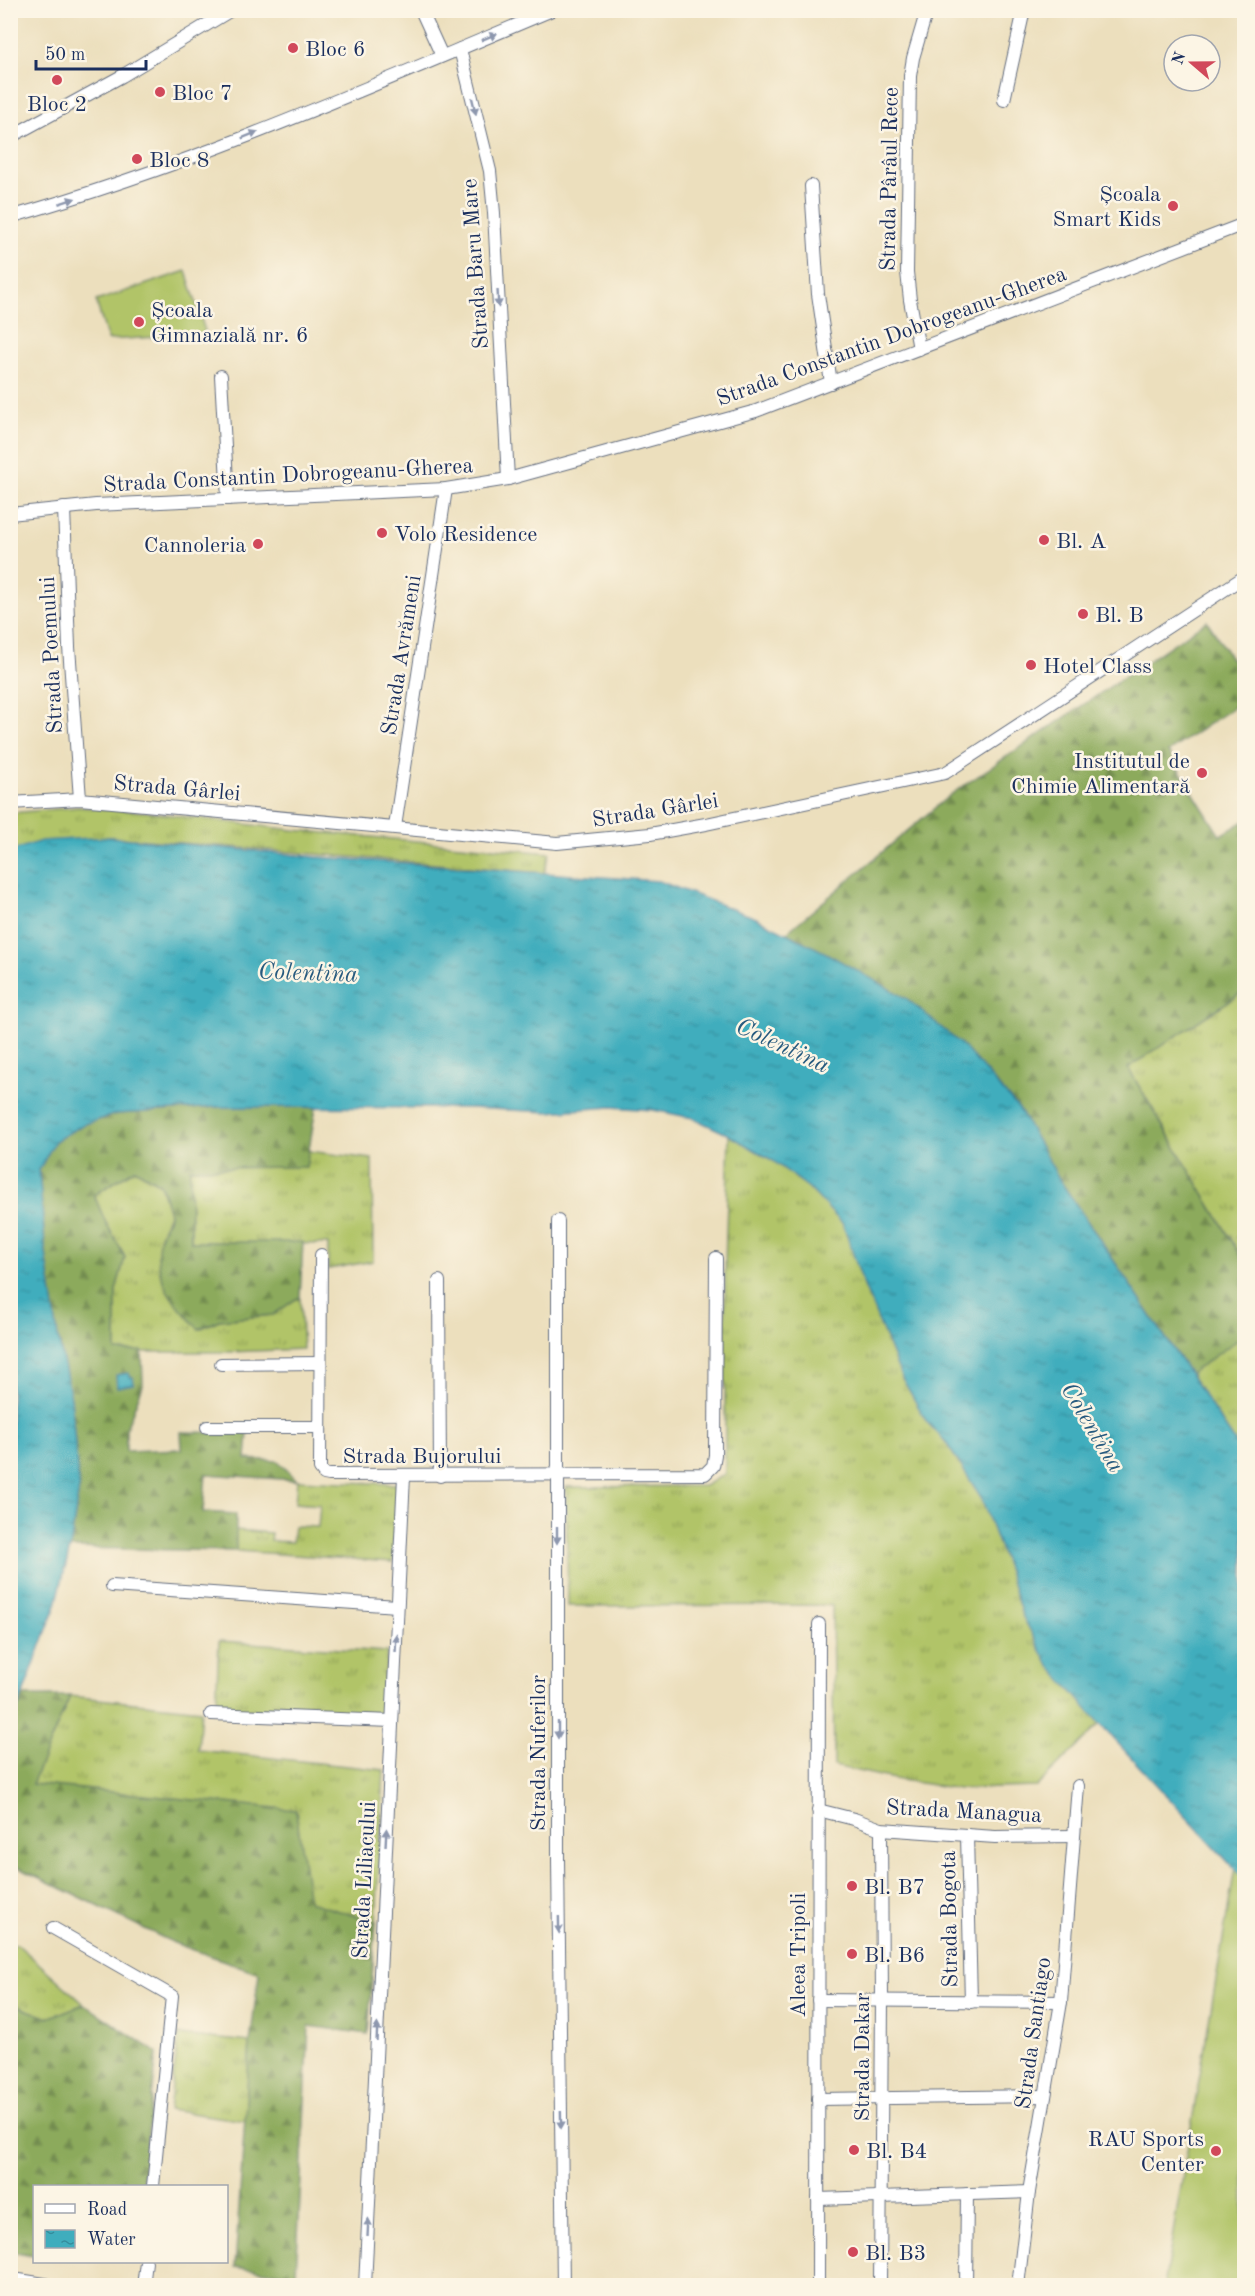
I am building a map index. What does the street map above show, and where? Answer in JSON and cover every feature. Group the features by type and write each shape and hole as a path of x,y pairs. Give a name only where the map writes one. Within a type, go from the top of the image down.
{"street":[{"path":"10,137 122,76 231,10"},
{"path":"421,10 442,56"},
{"path":"10,218 194,158 552,10"},
{"name":"Strada Pârâul Rece","path":"919,349 907,272 910,76 927,10"},
{"path":"1004,100 1024,10"},
{"name":"Strada Baru Mare","path":"460,49 490,171 495,213 508,479"},
{"path":"811,186 818,294 831,383"},
{"name":"Strada Constantin Dobrogeanu-Gherea","path":"10,514 64,508 446,489 508,479 756,411 1245,224"},
{"path":"221,376 228,499"},
{"name":"Strada Avrămeni","path":"395,827 446,489"},
{"name":"Strada Poemului","path":"64,508 69,647 80,800"},
{"name":"Strada Gârlei","path":"10,803 80,800 542,842 576,842 650,834 695,826 931,778 956,767 1245,577"},
{"name":"Strada Nuferilor","path":"558,1221 558,1860 563,2286"},
{"name":"Strada Bujorului","path":"321,1255 320,1469 324,1474 404,1476 705,1474 713,1466 716,1455 716,1258"},
{"path":"440,1281 440,1476"},
{"path":"221,1364 320,1363"},
{"path":"207,1427 320,1428"},
{"name":"Strada Liliacului","path":"365,2286 404,1476"},
{"path":"112,1586 398,1606"},
{"name":"Aleea Tripoli","path":"818,2286 819,1624"},
{"path":"211,1714 392,1721"},
{"name":"Strada Santiago","path":"1017,2286 1029,2192 1061,2002 1078,1786"},
{"name":"Strada Managua","path":"818,1810 854,1819 880,1830 967,1835 1074,1836"},
{"name":"Strada Dakar","path":"880,1830 882,2000 880,2286"},
{"name":"Strada Bogota","path":"967,1835 971,2002"},
{"path":"53,1928 172,1996 153,2185"},
{"path":"818,2000 1061,2002"},
{"path":"818,2099 1045,2096"},
{"path":"818,2199 1029,2192"},
{"path":"966,2286 967,2194"},
{"path":"143,2286 146,2263"},
{"path":"10,2280 47,2286"}],"green space":[{"path":"186,271 206,334 108,340 96,301"},
{"path":"1207,621 1244,678 1244,700 1168,752 1220,836 1244,821 1244,991 1128,1068 1244,1261 1244,1335 1190,1374 1061,1182 1019,1109 962,1045 906,998 786,933 950,795"},
{"path":"78,807 147,812 293,830 550,853 544,873 110,837 11,851 11,813"},
{"path":"1244,991 1244,1261 1128,1068"},
{"path":"216,1107 316,1107 306,1167 190,1168 191,1242 303,1242 300,1298 273,1315 219,1320 199,1329 173,1300 159,1268 159,1241 169,1212 160,1184 135,1169 94,1195 125,1257 116,1290 116,1351 142,1351 143,1385 126,1429 126,1451 182,1449 181,1432 248,1433 246,1459 278,1461 297,1480 206,1474 203,1512 236,1514 236,1551 70,1548 79,1488 71,1398 58,1337 45,1246 39,1170 55,1141 82,1125 117,1114"},
{"path":"729,1135 772,1160 809,1188 843,1224 863,1283 901,1376 927,1422 945,1441 981,1497 1022,1615 1049,1665 1100,1724 1036,1787 959,1789 894,1779 834,1766 832,1605 568,1606 566,1487 704,1486 725,1474 725,1266"},
{"path":"308,1151 372,1159 373,1261 328,1269 328,1244 191,1242 190,1168 306,1167"},
{"path":"135,1169 160,1184 169,1214 159,1238 199,1329 219,1320 273,1315 300,1298 303,1349 229,1352 116,1352 116,1290 125,1257 94,1195"},
{"path":"1244,1335 1244,1455 1190,1374"},
{"path":"297,1480 397,1484 393,1562 236,1551 235,1530 271,1533 270,1541 292,1542 294,1526 318,1527 320,1505 295,1503"},
{"path":"219,1641 387,1652 382,1714 216,1709"},
{"path":"23,1696 70,1696 32,1784 296,1810 309,1902 376,1922 368,2034 309,2026 296,2275 235,2267 250,2042 259,1973 174,1943 11,1864 11,1726"},
{"path":"70,1696 201,1710 198,1750 384,1770 376,1922 308,1902 32,1784"},
{"name":"RAU Sports Center","path":"1235,1868 1244,1879 1244,2285 1164,2286"},
{"path":"17,1944 84,2004 48,2018 17,2006 11,1997 10,1946"},
{"path":"11,1997 17,2006 48,2018 84,2004 157,2053 142,2185 33,2185 33,2256 11,2252"},
{"path":"179,2035 250,2042 246,2121 169,2110"}],"water":[{"name":"Colentina","path":"110,837 316,857 659,881 756,918 826,953 906,998 962,1045 1019,1109 1061,1182 1244,1455 1244,1879 1100,1724 1049,1665 1022,1615 981,1497 945,1441 927,1422 901,1376 863,1283 843,1224 809,1188 772,1160 729,1135 693,1118 653,1110 611,1107 548,1112 471,1108 216,1107 117,1114 82,1125 55,1141 39,1170 45,1246 58,1337 71,1398 79,1488 70,1548 56,1605 11,1726 11,851 41,841"},
{"path":"129,1373 130,1377 133,1377 134,1384 117,1387 116,1375"}],"place":[{"name":"Bloc 6","path":"293,48"},
{"name":"Bloc 2","path":"57,80"},
{"name":"Bloc 7","path":"160,92"},
{"name":"Bloc 8","path":"137,159"},
{"name":"Școala Smart Kids","path":"1173,206"},
{"name":"Școala Gimnazială nr. 6","path":"139,322"},
{"name":"Volo Residence","path":"382,533"},
{"name":"Bl. A","path":"1044,540"},
{"name":"Cannoleria","path":"258,544"},
{"name":"Bl. B","path":"1083,614"},
{"name":"Hotel Class","path":"1031,665"},
{"name":"Institutul de Chimie Alimentară","path":"1202,773"},
{"name":"Bl. B7","path":"852,1886"},
{"name":"Bl. B6","path":"852,1954"},
{"name":"Bl. B4","path":"854,2150"},
{"name":"RAU Sports Center","path":"1216,2151"},
{"name":"Bl. B3","path":"853,2252"}]}
